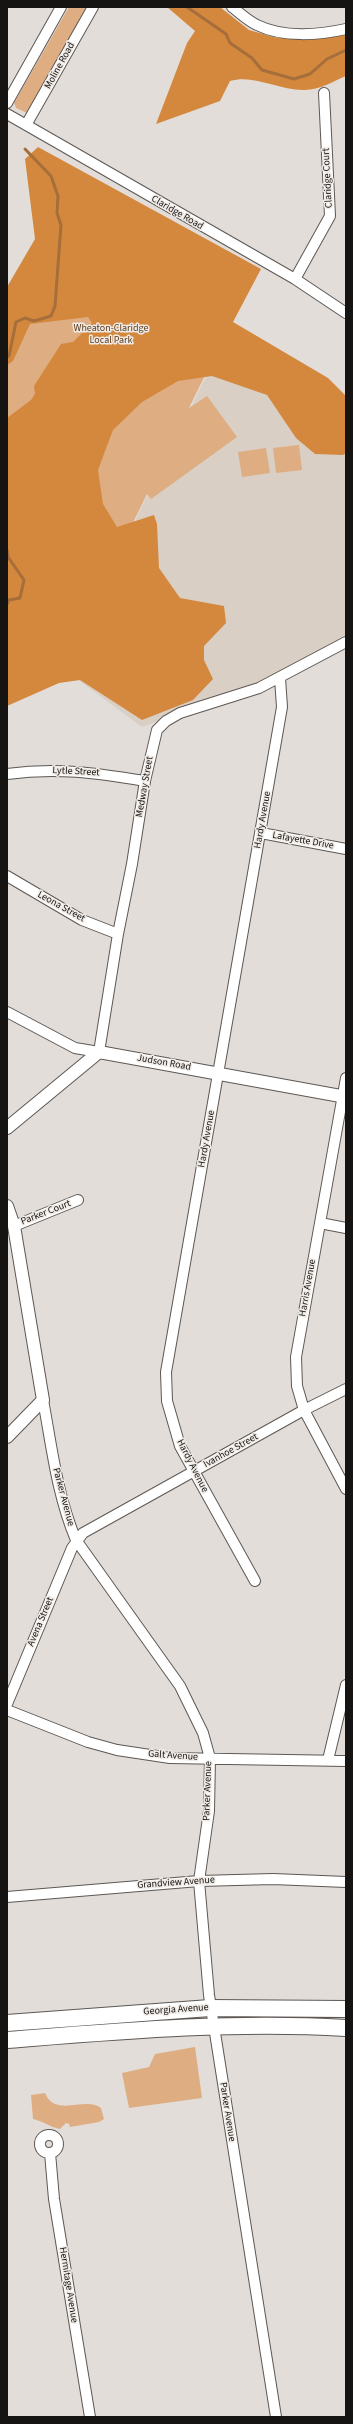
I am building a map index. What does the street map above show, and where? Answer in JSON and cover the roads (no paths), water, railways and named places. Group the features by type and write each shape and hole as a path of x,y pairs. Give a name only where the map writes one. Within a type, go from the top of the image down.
{"main road":[{"name":"Georgia Avenue","path":"7,2023 210,2008 346,2009"},
{"name":"Georgia Avenue","path":"7,2040 259,2024 346,2028"}],"street":[{"path":"7,103 61,7"},
{"name":"Moline Road","path":"26,125 93,7"},
{"path":"232,7 257,25 278,31 299,34 346,29"},
{"name":"Claridge Court","path":"295,279 330,216 324,93"},
{"name":"Claridge Road","path":"8,115 295,279 346,313"},
{"name":"Medway Street","path":"99,1052 145,781 154,737 157,730 166,721 180,713 259,688 346,642"},
{"name":"Hardy Avenue","path":"255,1581 193,1472 173,1427 167,1401 166,1372 282,707 280,678"},
{"name":"Lytle Street","path":"7,774 34,771 85,771 145,781"},
{"name":"Lafayette Drive","path":"261,834 346,848"},
{"name":"Leona Street","path":"7,876 82,920 118,934"},
{"path":"7,1012 75,1048 99,1052"},
{"path":"7,1128 99,1052"},
{"name":"Judson Road","path":"99,1052 344,1097"},
{"name":"Harris Avenue","path":"346,1078 344,1097 296,1357 297,1386 304,1410 346,1489"},
{"name":"Parker Court","path":"14,1226 78,1200"},
{"name":"Parker Avenue","path":"7,1206 14,1226 57,1480 67,1519 76,1540 180,1686 204,1733 210,1758 209,1811 199,1880 210,2008 276,2417"},
{"path":"320,1223 346,1228"},
{"name":"Ivanhoe Street","path":"76,1540 84,1533 193,1472 304,1410 346,1389"},
{"path":"7,1437 43,1400"},
{"name":"Avena Street","path":"7,1704 76,1540"},
{"path":"328,1760 346,1685"},
{"name":"Galt Avenue","path":"7,1710 88,1742 117,1750 170,1758 346,1760"},
{"name":"Grandview Avenue","path":"7,1897 199,1880 274,1879 346,1882"},
{"name":"Hermitage Avenue","path":"50,2153 54,2199 90,2417"}],"waterway":[{"path":"187,7 226,34 230,43 252,58 262,70 294,79 310,74 327,59 346,50"},
{"path":"7,357 9,356 16,322 25,318 34,321 51,316 55,306 61,225 57,213 58,196 51,176 25,149"},
{"path":"7,550 8,557 24,580 20,598 9,600 7,604"}],"park label":[{"name":"Wheaton-Claridge Local Park","path":"111,334"}]}
